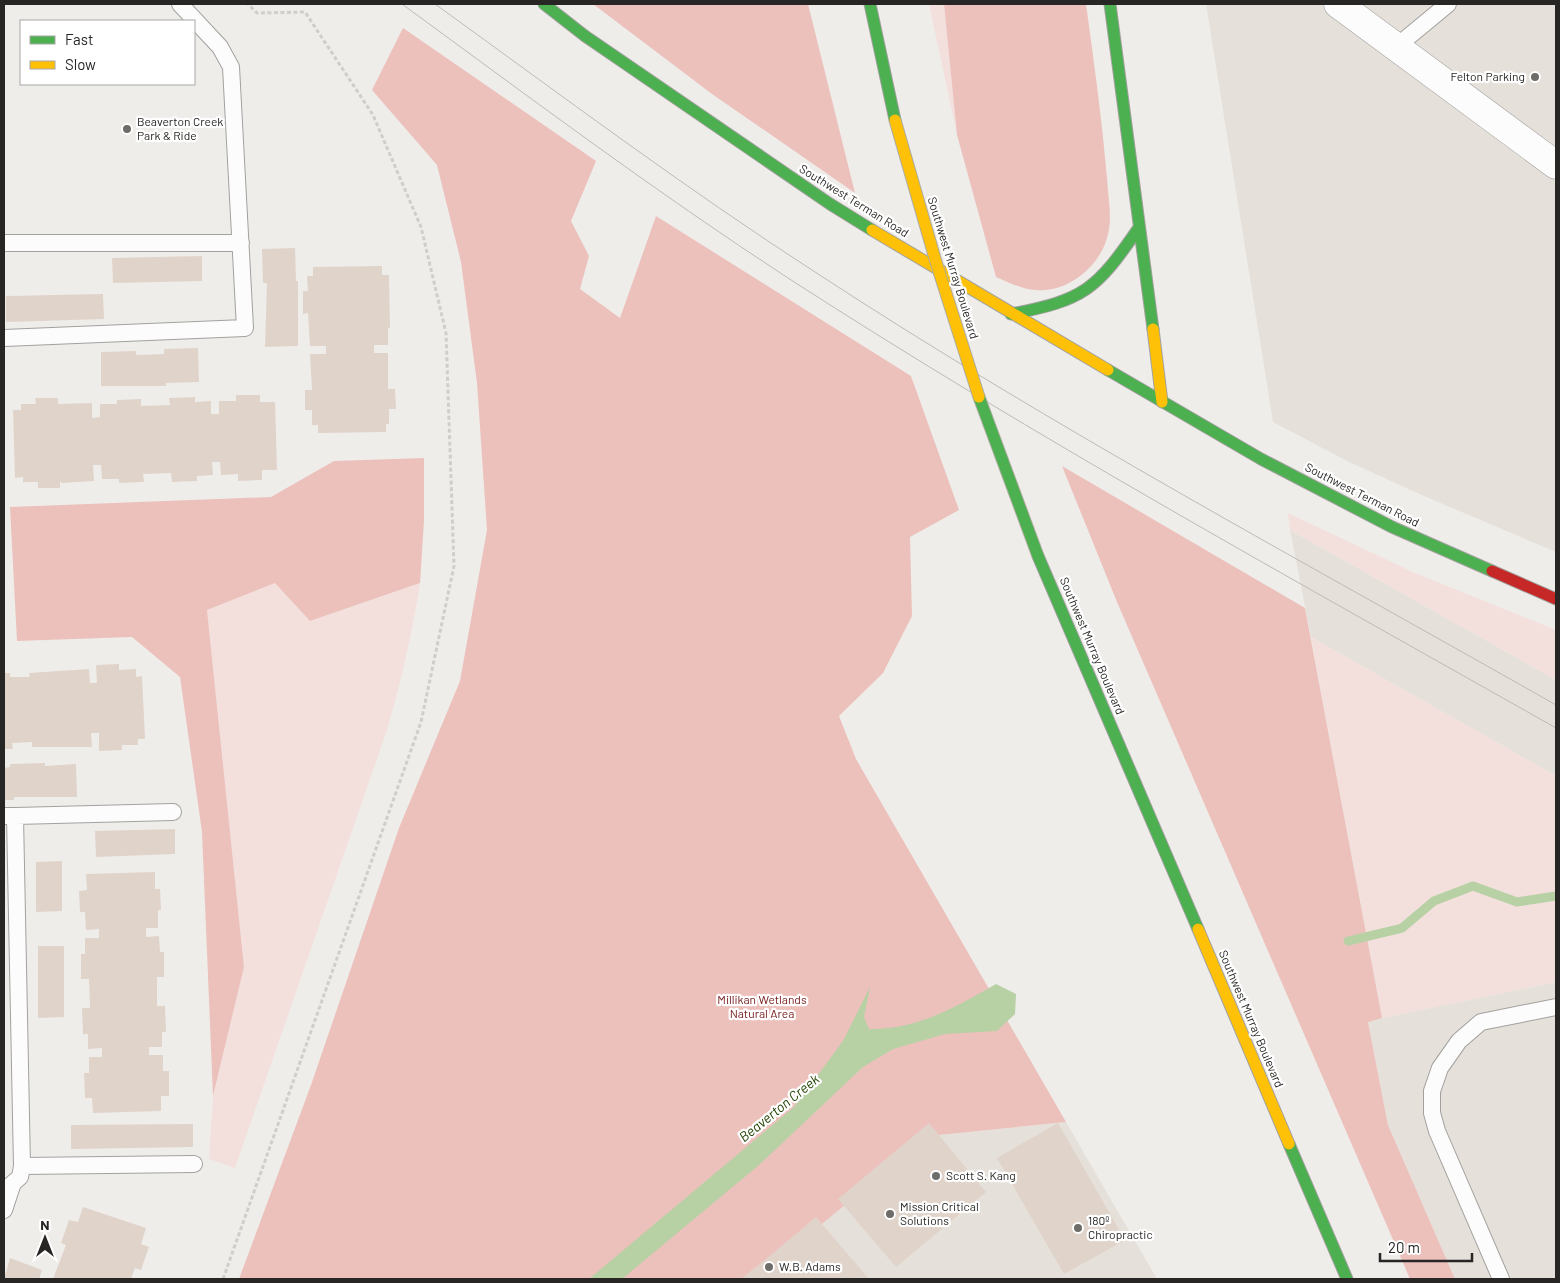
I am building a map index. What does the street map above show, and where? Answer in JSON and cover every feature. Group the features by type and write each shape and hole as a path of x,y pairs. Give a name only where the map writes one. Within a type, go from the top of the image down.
{"street":[{"name":"Southwest Terman Road","path":"544,4 593,42 830,204 1010,314 1261,458 1392,527 1556,599"},
{"name":"Southwest Murray Boulevard","path":"870,4 895,120 936,262 980,399 1038,556 1347,1279"},
{"path":"1110,4 1162,402"},
{"path":"1338,4 1556,165"},
{"path":"1010,314 1058,305 1096,286 1114,266 1138,229"}],"lane":[{"path":"180,4 195,20"},
{"path":"1396,47 1448,4"},
{"path":"4,338 245,328 231,67 220,47 195,20"},
{"path":"4,243 241,243"},
{"path":"4,1210 8,1189 20,1177 22,1166 9,816 173,812"},
{"path":"1501,1279 1437,1130 1432,1113 1432,1091 1440,1068 1459,1041 1481,1022 1556,1007"},
{"path":"22,1166 194,1164"}],"path":[{"path":"224,1279 421,722 454,566 446,332 421,227 373,115 304,12 257,14 248,4"}],"shaded area":[{"path":"929,4 944,4 957,135"},
{"path":"1206,4 1556,4 1556,552 1347,461 1273,422"},
{"path":"1288,513 1415,573 1556,630 1556,680 1290,530"},
{"path":"1290,530 1556,680 1556,776 1311,637"},
{"path":"275,582 310,621 420,583 406,658 386,733 235,1168 209,1159 213,1096 244,967 207,610"},
{"path":"1311,637 1556,776 1556,982 1382,1018"},
{"path":"1556,982 1556,1279 1455,1279 1388,1125 1368,1021"},
{"path":"996,984 1016,994 1015,1014 997,1031 945,1034 893,1049 863,1067 759,1165 622,1279 589,1279 794,1107 843,1041 870,987 864,1017 869,1029 903,1026 936,1016"},
{"path":"1066,1122 1157,1279 755,1279 929,1136"}],"green space":[{"path":"593,4 808,4 855,193 712,94"},
{"path":"944,4 1086,4 1103,134 1110,223 1107,238 1097,259 1070,283 1048,290 1036,290 996,277 957,135"},
{"name":"Millikan Wetlands Natural Area","path":"403,28 596,161 571,221 589,256 580,289 620,318 656,216 911,376 959,510 910,537 912,616 883,673 839,716 856,759 1066,1122 929,1136 755,1279 239,1279 311,1085 399,828 460,681 487,530 477,383 461,262 437,165 372,90"},
{"path":"424,458 424,521 420,583 310,621 275,583 207,610 244,967 213,1096 202,832 180,677 132,637 17,641 10,507 271,497 334,461"},
{"path":"1062,466 1305,608 1382,1018 1368,1022 1388,1125 1455,1279 1410,1279 1117,602"}],"building":[{"path":"295,248 296,281 298,281 298,346 265,347 267,283 263,283 262,249"},
{"path":"202,256 202,281 113,283 112,258"},
{"path":"382,266 382,275 389,275 390,328 388,328 388,345 374,345 374,353 388,353 388,389 395,389 396,409 389,409 389,424 386,424 386,432 318,433 318,425 312,425 312,410 305,410 305,390 312,390 310,354 326,354 326,346 310,346 308,313 303,314 303,291 308,291 307,276 313,276 313,267"},
{"path":"103,294 104,319 6,322 6,296"},
{"path":"198,348 199,382 166,383 166,386 101,386 101,352 136,351 136,355 164,354 164,349"},
{"path":"236,395 260,395 260,402 275,402 277,470 262,470 262,480 238,481 238,474 221,475 220,462 212,462 213,475 197,476 197,481 172,482 171,473 143,474 144,482 119,483 119,479 102,479 101,465 93,465 94,481 62,483 60,481 60,488 38,488 38,482 23,482 23,477 15,478 13,410 21,410 21,404 36,404 35,398 58,398 58,404 92,403 92,418 100,417 100,404 117,404 117,400 141,399 141,406 170,405 169,398 195,397 195,402 211,401 211,414 219,414 219,401 236,401"},
{"path":"119,664 119,670 136,669 136,677 142,676 145,739 138,739 138,745 122,745 122,750 99,751 99,733 91,733 92,747 32,747 32,742 12,743 13,749 4,749 4,673 10,673 10,677 30,677 29,673 89,669 90,683 97,683 96,665"},
{"path":"45,763 45,766 76,764 77,797 14,797 14,800 4,800 4,768 10,767 10,764"},
{"path":"175,829 175,854 96,857 95,831"},
{"path":"62,861 62,911 36,912 36,862"},
{"path":"155,872 155,889 160,889 161,910 158,910 158,928 146,928 146,937 159,936 160,952 164,952 164,977 157,977 157,1006 165,1006 166,1032 162,1032 162,1047 149,1047 149,1055 163,1055 163,1071 169,1071 169,1096 161,1096 161,1111 93,1113 92,1098 85,1098 84,1073 89,1073 89,1057 102,1057 102,1048 88,1049 88,1034 83,1034 82,1008 90,1008 89,979 81,979 81,954 85,954 85,938 99,938 99,929 86,930 85,912 80,912 79,891 87,890 86,874"},
{"path":"38,946 64,946 64,1017 38,1018"},
{"path":"929,1123 986,1192 896,1267 838,1199"},
{"path":"1058,1123 1125,1240 1064,1274 997,1158"},
{"path":"193,1124 193,1147 71,1149 71,1125"},
{"path":"83,1207 146,1228 141,1244 149,1247 141,1270 135,1268 131,1279 53,1279 66,1245 61,1243 69,1220 78,1222"},
{"path":"816,1217 869,1279 741,1279 772,1254"},
{"path":"10,1258 42,1270 39,1279 4,1279"}],"waterway":[{"name":"Beaverton Creek","path":"1348,941 1402,928 1434,901 1473,886 1517,902 1556,896"}],"tram line":[{"path":"402,4 593,144 690,212 882,338 1072,453 1556,728"},
{"path":"435,4 718,207 906,330 1090,441 1556,705"}],"traffic: fast":[{"path":"544,4 585,36 830,204 872,230"},
{"path":"870,4 895,120"},
{"path":"1110,4 1153,329"},
{"path":"1011,314 1056,303 1086,289 1111,266 1138,229"},
{"path":"1108,370 1261,459 1392,527 1492,571"},
{"path":"979,397 1038,556"},
{"path":"1038,556 1198,929"},
{"path":"1289,1144 1347,1279"}],"traffic: slow":[{"path":"895,120 936,262 979,397"},
{"path":"872,230 1108,370"},
{"path":"1153,329 1162,402"},
{"path":"1198,929 1289,1144"}],"traffic: jam":[{"path":"1492,571 1556,599"}],"place":[{"name":"Felton Parking","path":"1535,77"},
{"name":"Beaverton Creek Park & Ride","path":"127,129"},
{"name":"Scott S. Kang","path":"936,1176"},
{"name":"Mission Critical Solutions","path":"890,1214"},
{"name":"180º Chiropractic","path":"1078,1228"},
{"name":"W.B. Adams","path":"769,1267"}]}
